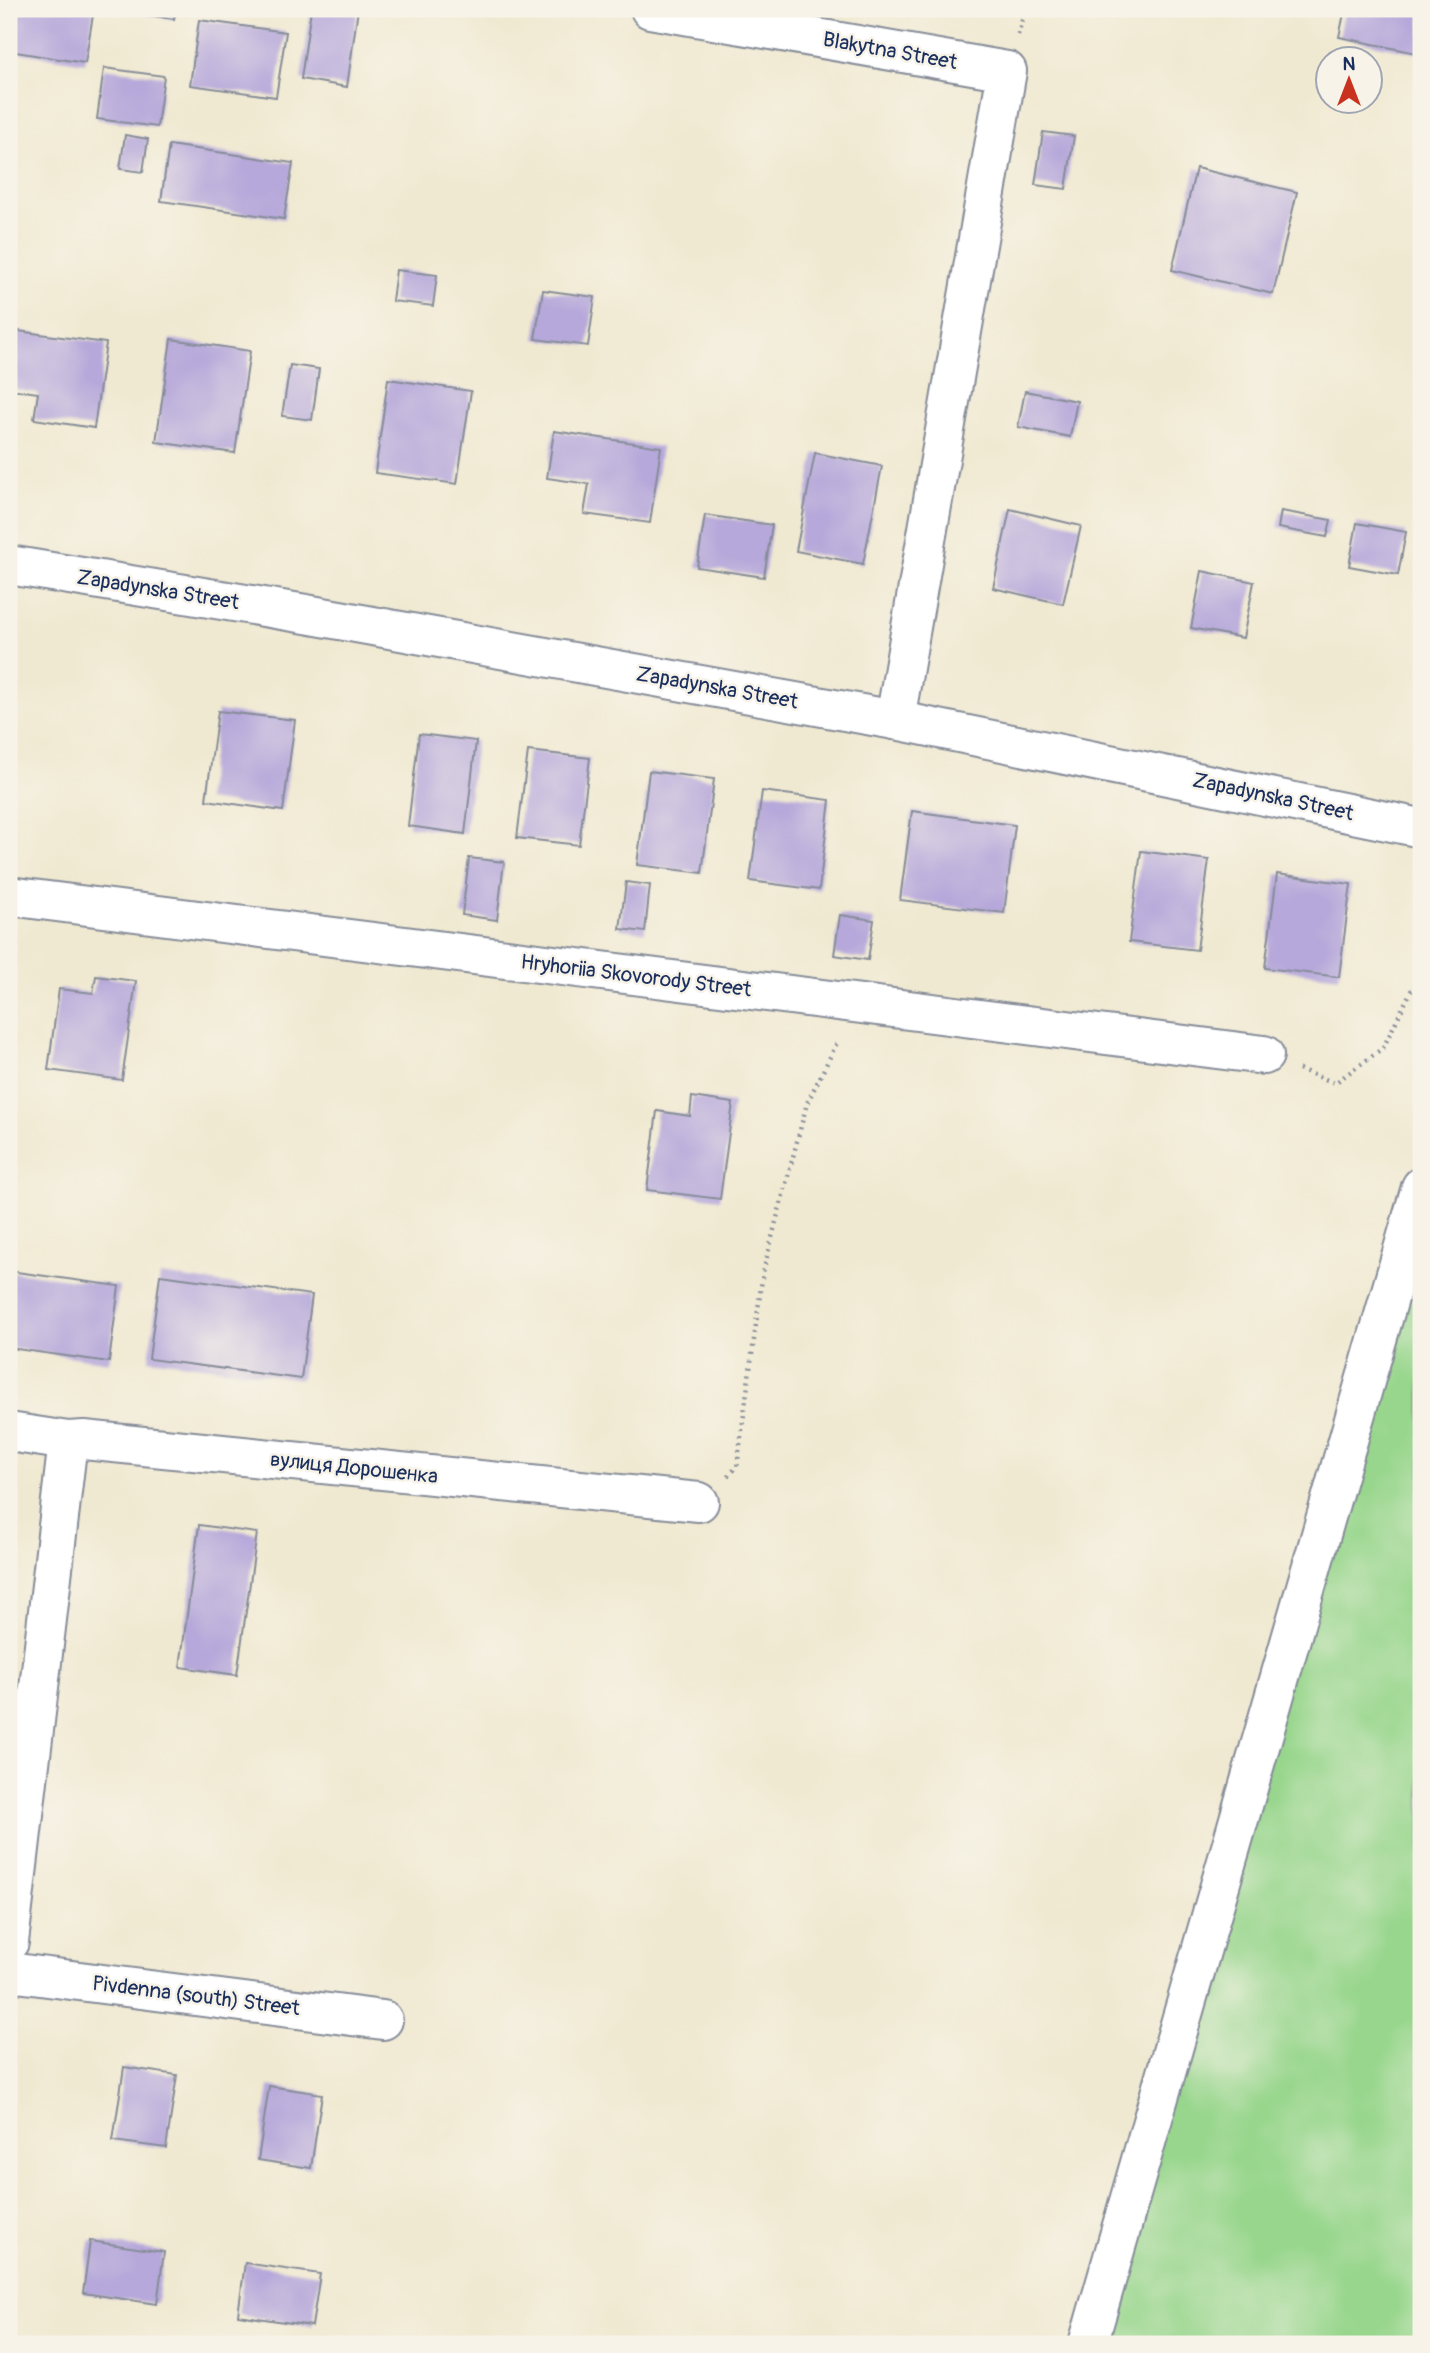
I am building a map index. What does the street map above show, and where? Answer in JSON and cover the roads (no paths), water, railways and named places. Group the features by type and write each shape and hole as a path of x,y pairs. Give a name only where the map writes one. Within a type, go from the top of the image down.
{"street":[{"name":"Blakytna Street","path":"650,9 1007,71 895,720"},
{"name":"Zapadynska Street","path":"9,565 306,614 895,720 1421,828"},
{"name":"Hryhoriia Skovorody Street","path":"9,896 1264,1055"},
{"path":"1088,2344 1421,1187"},
{"name":"вулиця Дорошенка","path":"9,1432 68,1441 84,1440 699,1502"},
{"path":"9,1942 68,1441"},
{"name":"Pivdenna (south) Street","path":"9,1972 383,2020"}]}
